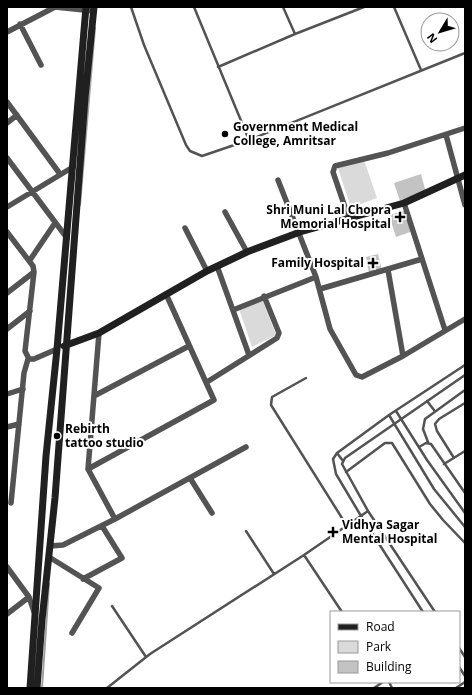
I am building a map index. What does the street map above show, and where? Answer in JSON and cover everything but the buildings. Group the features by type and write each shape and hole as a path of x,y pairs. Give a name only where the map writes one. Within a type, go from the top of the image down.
{"street":[{"path":"7,32 20,24 55,8 94,9 85,98 67,344 37,688"},
{"path":"30,688 34,612 46,456 58,349 85,8"},
{"path":"20,24 41,65"},
{"path":"7,102 60,174"},
{"path":"7,123 17,115"},
{"path":"349,219 333,172 335,166 446,135 465,128"},
{"path":"446,135 462,177 465,205"},
{"path":"7,158 33,190 67,238"},
{"path":"7,207 73,167"},
{"path":"28,358 34,359 67,344 99,333 207,271 248,252 300,232 404,203 462,177"},
{"path":"278,180 300,232 316,277 334,338 356,375 362,377 403,356 444,330 465,319"},
{"path":"404,203 444,330"},
{"path":"225,212 248,252"},
{"path":"30,260 55,223"},
{"path":"185,228 207,271"},
{"path":"7,232 30,260 34,272 25,351 28,358 23,389 11,503"},
{"path":"320,289 422,259"},
{"path":"217,266 250,355"},
{"path":"388,270 403,356"},
{"path":"7,293 34,272"},
{"path":"233,310 264,296 316,277"},
{"path":"88,469 213,402 214,399 207,382 166,294"},
{"path":"207,382 274,340 278,335 264,296"},
{"path":"7,329 30,311"},
{"path":"99,333 88,469 115,519"},
{"path":"94,396 189,346"},
{"path":"7,394 23,389"},
{"path":"7,428 19,424"},
{"path":"50,546 63,545 102,526 246,448"},
{"path":"190,478 212,513"},
{"path":"83,579 122,558 102,526"},
{"path":"49,557 99,590 72,633"},
{"path":"7,567 29,596 34,612"},
{"path":"7,614 29,596"}],"lane":[{"path":"131,7 144,45 190,151 202,156 250,140 465,53"},
{"path":"194,7 250,140"},
{"path":"283,7 295,34"},
{"path":"218,67 295,34 364,7"},
{"path":"394,7 420,70"},
{"path":"422,611 361,516 333,469 333,459 337,453 390,415 465,365"},
{"path":"343,462 395,423 465,375"},
{"path":"306,378 276,393 272,397 271,404 347,526"},
{"path":"465,390 434,410 423,422 428,442 465,493"},
{"path":"427,401 434,410"},
{"path":"454,458 437,431 436,424 439,419 465,403"},
{"path":"396,411 465,513"},
{"path":"390,415 434,489 465,527"},
{"path":"419,447 428,442"},
{"path":"346,472 385,443 392,443 430,504 465,543"},
{"path":"444,464 465,451"},
{"path":"337,453 368,511 434,611"},
{"path":"107,688 146,657 304,555 368,511"},
{"path":"246,531 274,574"},
{"path":"304,555 341,611"},
{"path":"112,606 146,657"},
{"path":"456,688 465,682"}],"green space":[{"path":"364,160 377,198 351,208 338,168"},
{"path":"263,301 276,335 252,347 239,309"}],"waterway":[{"path":"80,205 95,28"},
{"path":"42,688 49,584"}],"place":[{"name":"Government Medical College, Amritsar","path":"225,134"},
{"name":"Shri Muni Lal Chopra Memorial Hospital","path":"400,217"},
{"name":"Family Hospital","path":"373,263"},
{"name":"Rebirth tattoo studio","path":"57,436"},
{"name":"Vidhya Sagar Mental Hospital","path":"333,532"}]}
